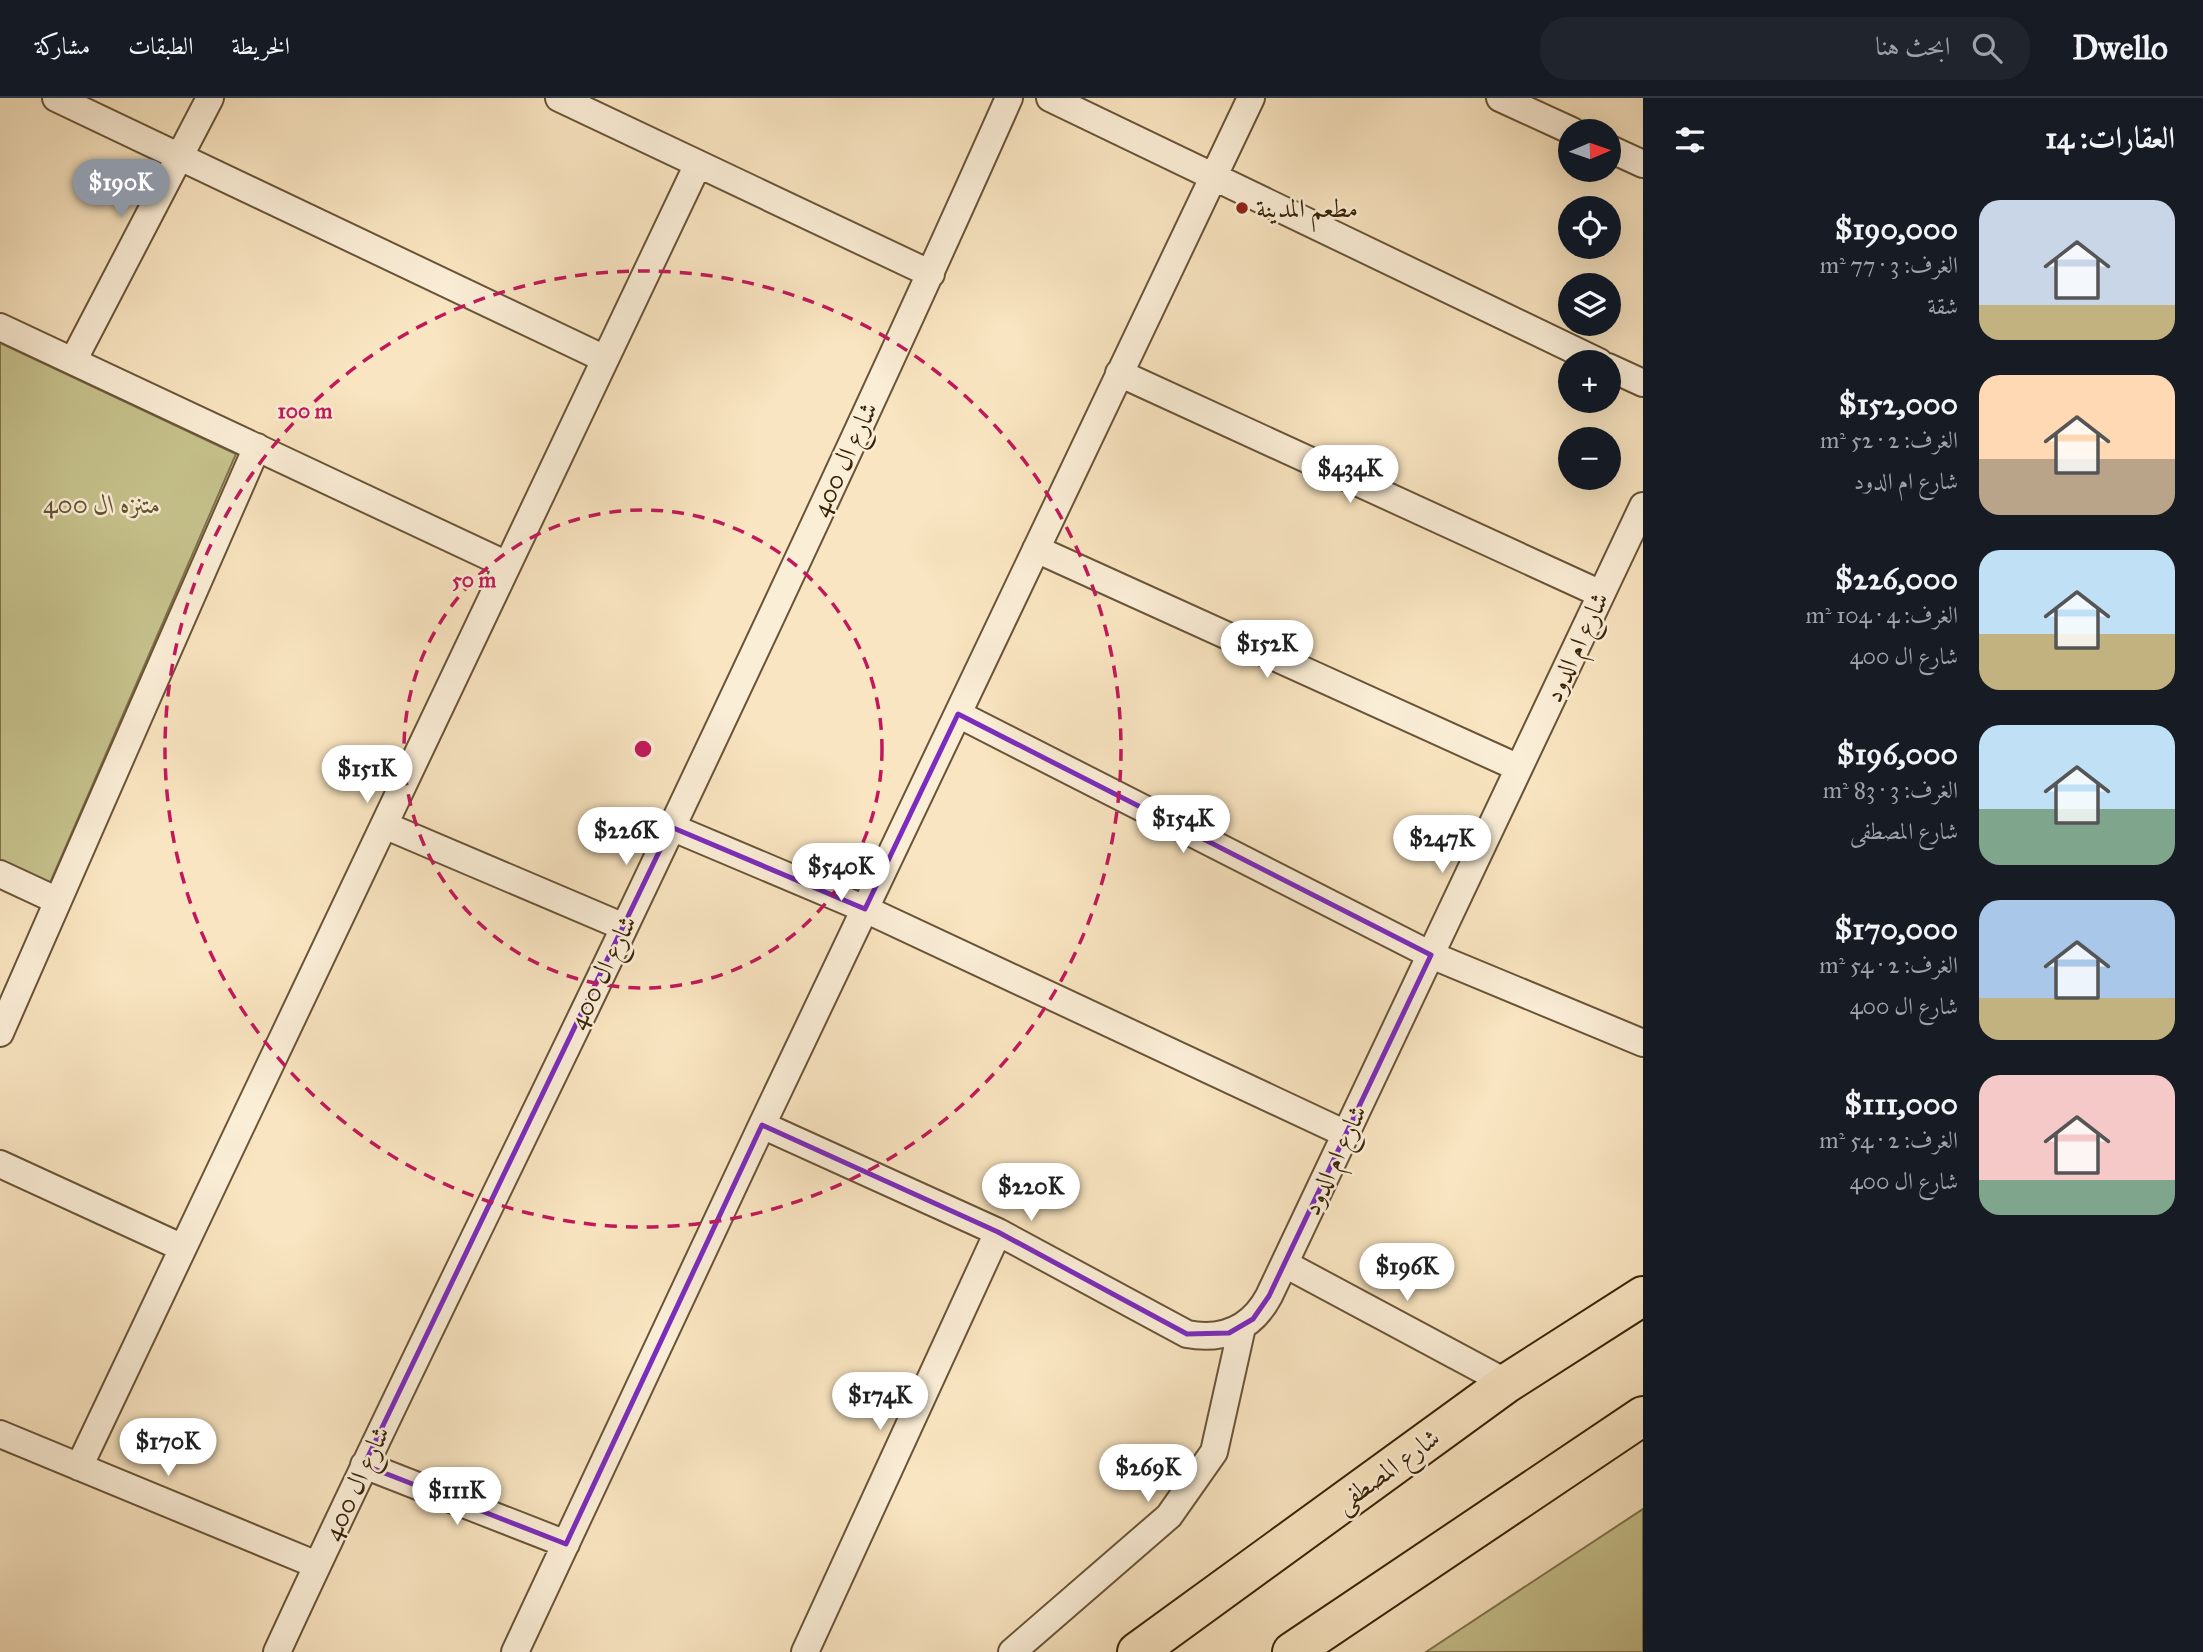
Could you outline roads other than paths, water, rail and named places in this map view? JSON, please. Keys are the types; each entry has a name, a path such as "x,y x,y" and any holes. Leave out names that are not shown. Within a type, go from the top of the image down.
{"highway":[{"name":"شارع المصطفى","path":"1137,1652 1507,1383 1643,1296"},
{"path":"1292,1652 1643,1416"}],"street":[{"path":"56,98 605,359"},
{"path":"73,361 210,98"},
{"path":"559,98 931,274"},
{"name":"شارع ال 400","path":"277,1652 624,927 931,274 1009,98"},
{"path":"1050,98 1574,350"},
{"path":"515,1652 762,1125 1251,98"},
{"path":"1500,98 1558,125"},
{"path":"1621,154 1643,164"},
{"path":"79,1466 698,164"},
{"path":"0,327 507,565"},
{"path":"1119,373 1601,594"},
{"path":"1621,373 1643,383"},
{"path":"0,1034 257,447"},
{"name":"شارع ام الدود","path":"1242,1327 1262,1308 1285,1264 1643,506"},
{"path":"1035,549 1519,768"},
{"path":"958,714 1431,955 1643,1042"},
{"path":"384,825 624,927"},
{"path":"671,827 865,909 1346,1134"},
{"path":"0,874 58,901"},
{"path":"762,1125 999,1232 1187,1334 1215,1337 1242,1327"},
{"path":"0,1164 183,1248"},
{"path":"805,1652 999,1232"},
{"path":"1285,1264 1507,1383"},
{"path":"1012,1652 1170,1516 1214,1452 1242,1327"},
{"path":"0,1434 317,1565"},
{"path":"365,1465 566,1544"}],"place":[{"name":"مطعم المدينة","path":"1242,208"}],"park label":[{"name":"متنزه ال 400","path":"102,504"}]}
